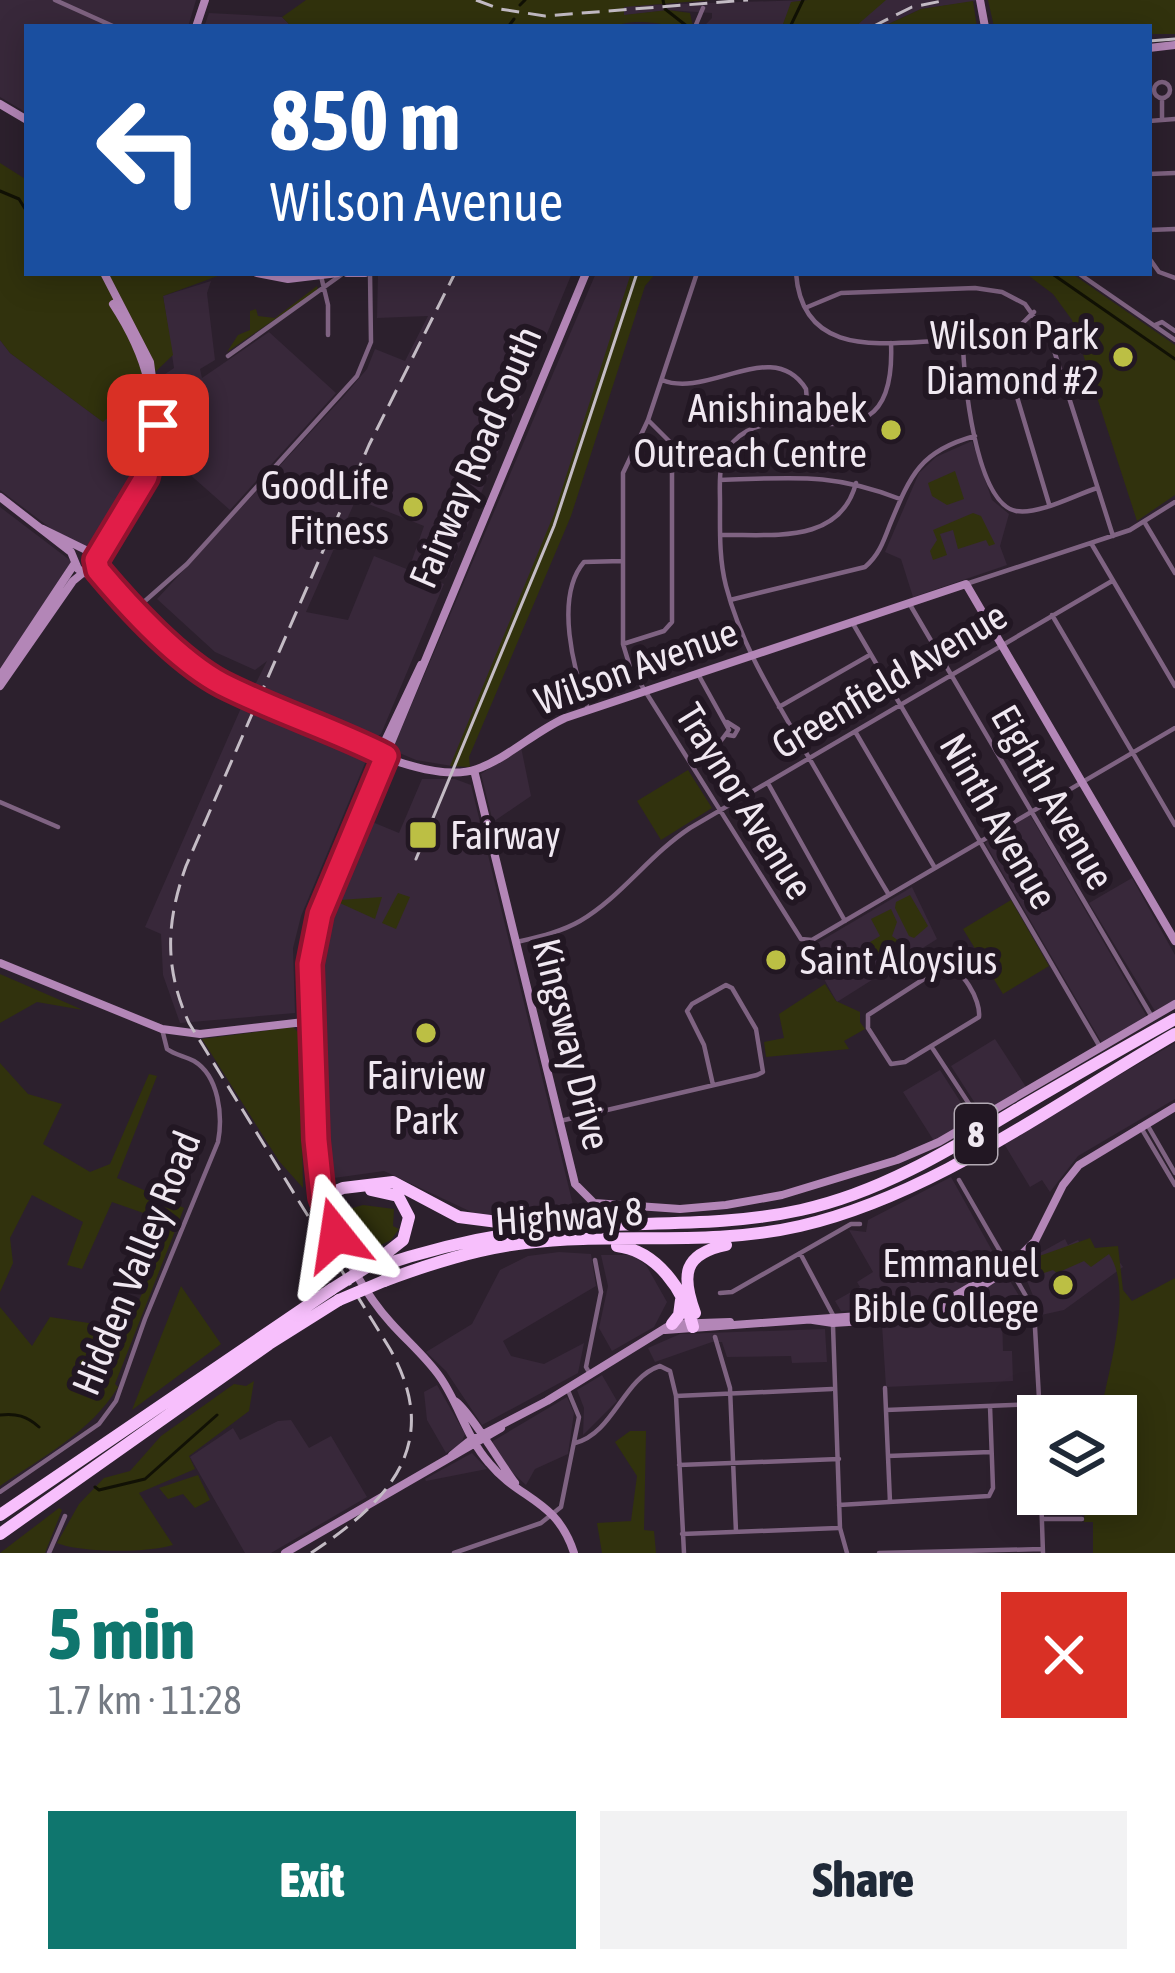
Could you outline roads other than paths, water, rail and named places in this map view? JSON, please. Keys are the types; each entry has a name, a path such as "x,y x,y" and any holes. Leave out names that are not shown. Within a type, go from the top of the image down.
{"highway":[{"name":"Highway 8","path":"0,1515 336,1295 450,1257 584,1233 742,1221 837,1200 934,1157 1175,1019"},
{"name":"Highway 8","path":"0,1534 376,1264 505,1232 710,1240 842,1214 931,1177 1175,1034"},
{"path":"321,1190 392,1182 459,1217 584,1233 638,1250 650,1256 695,1324"},
{"path":"321,1190 376,1189 398,1196 406,1205 409,1228 403,1240 376,1264"},
{"path":"695,1324 686,1281 692,1261 705,1250 761,1233"},
{"path":"668,1327 679,1315 680,1299"}],"main road":[{"path":"0,686 146,477 158,425 150,362 103,276"},
{"path":"272,276 321,276"},
{"name":"Fairway Road South","path":"554,1514 516,1485 478,1440 465,1407 455,1401 431,1365 374,1302 336,1235 312,1159 301,981 310,922 581,276"},
{"path":"0,497 89,562 182,657 246,695 428,772 474,770"},
{"path":"42,529 75,561 89,562"},
{"path":"75,561 89,562"},
{"path":"0,676 75,561"},
{"path":"966,584 1175,941"},
{"name":"Wilson Avenue","path":"474,770 544,727 966,584"},
{"name":"Fairway Road South","path":"321,1190 308,982 312,944 383,754"},
{"name":"Kingsway Drive","path":"474,770 575,1184 587,1198 602,1205 680,1209 754,1201 925,1149 1175,1004"},
{"path":"0,964 162,1029 195,1034 304,1022"},
{"path":"285,1553 668,1327 902,1319 936,1312 974,1293 1043,1230 1072,1172 1090,1156 1175,1106"},
{"path":"554,1514 574,1553"}],"street":[{"path":"55,0 108,24"},
{"path":"696,24 703,8"},
{"path":"1162,98 1162,120"},
{"path":"1152,121 1175,119"},
{"path":"321,276 328,335"},
{"path":"228,356 339,276"},
{"path":"136,609 187,564 357,376 371,343 367,276"},
{"name":"Traynor Avenue","path":"696,276 648,420 623,472 622,644 644,691 806,941 845,921"},
{"path":"797,276 805,308 822,327 854,343 1003,338 1034,312"},
{"path":"1082,276 1175,340"},
{"path":"805,308 841,293 975,288 1014,297 1047,329 1113,536"},
{"path":"1154,326 1162,322 1175,331"},
{"path":"963,340 964,381 975,436 1000,503 1015,511 1097,488"},
{"path":"889,895 750,656 724,583 720,480 724,455 744,433 764,426 857,420 878,406 890,386 891,344"},
{"path":"1049,503 1017,397 1028,378 1059,366"},
{"path":"662,380 687,385 764,367 785,369 806,389 809,425"},
{"path":"622,644 664,631 672,622 672,444 648,420"},
{"path":"730,600 865,567 877,556 910,478 925,458 975,436"},
{"path":"720,480 827,477 900,500"},
{"path":"720,535 820,529 842,514 856,483"},
{"name":"Wilson Avenue","path":"966,584 1113,536 1175,502"},
{"path":"1144,523 1175,573"},
{"path":"1091,543 1175,686"},
{"path":"589,710 571,646 571,588 584,562 622,561"},
{"name":"Greenfield Avenue","path":"517,942 568,928 594,913 653,854 719,810 1112,580"},
{"name":"Eighth Avenue","path":"909,603 1152,1018"},
{"path":"1052,615 1175,825"},
{"name":"Ninth Avenue","path":"852,621 1100,1047"},
{"path":"779,707 870,655"},
{"path":"688,760 728,735 727,722 698,674"},
{"path":"768,783 845,921 1175,728"},
{"path":"855,731 935,868"},
{"path":"0,802 58,827"},
{"path":"951,966 980,1006 980,1013 931,1047 905,1062 891,1064 866,1019 926,977 951,966"},
{"path":"560,1121 757,1075 764,1069 756,1029 726,985 688,1011 704,1045 713,1085"},
{"name":"Hidden Valley Road","path":"0,1492 99,1424 116,1401 218,1142 221,1124 215,1091 194,1061 166,1049 162,1029"},
{"path":"931,1047 979,1119"},
{"path":"1143,1125 1175,1185"},
{"path":"1166,1163 1175,1173"},
{"path":"958,1180 1034,1310 1039,1395"},
{"path":"720,1293 732,1292 850,1224 860,1224"},
{"path":"800,1253 828,1300 833,1319 840,1528 847,1553"},
{"path":"590,1374 586,1367 602,1292 595,1260"},
{"path":"715,1336 730,1394 736,1532"},
{"path":"575,1443 593,1434 644,1373 660,1366 673,1375 684,1553"},
{"path":"454,1553 554,1514 565,1496 579,1412 567,1388"},
{"path":"885,1388 890,1503"},
{"path":"676,1396 835,1389"},
{"path":"886,1410 1017,1405"},
{"path":"839,1505 989,1496 993,1489 991,1406"},
{"path":"887,1456 992,1452"},
{"path":"679,1465 839,1459"},
{"path":"879,1553 1042,1551 1042,1515"},
{"path":"49,1553 65,1516"},
{"path":"1042,1519 1082,1519"},
{"path":"682,1534 840,1528"}],"waterway":[{"path":"520,5 525,0"},
{"path":"663,0 664,5"},
{"path":"791,24 803,0"},
{"path":"665,9 684,24"},
{"path":"510,24 514,19"},
{"path":"0,191 19,199 24,207"},
{"path":"1055,276 1175,359"},
{"path":"0,1415 21,1416 39,1427"},
{"path":"95,1487 145,1479 217,1415"}],"tram line":[{"path":"1152,41 1175,39"},
{"path":"416,859 554,526 636,276"}],"railway":[{"path":"476,0 545,16 748,0"},
{"path":"878,24 912,7 947,0"},
{"path":"311,1553 363,1513 400,1468 409,1442 411,1414 405,1383 390,1349 189,1023 175,983 172,926 186,866 369,445 454,276"}],"place":[{"name":"Wilson Park Diamond #2","path":"1123,357"},
{"name":"Anishinabek Outreach Centre","path":"891,430"},
{"name":"GoodLife Fitness","path":"413,507"},
{"name":"Fairway","path":"423,835"},
{"name":"Saint Aloysius","path":"776,960"},
{"name":"Fairview Park","path":"426,1033"},
{"name":"Emmanuel Bible College","path":"1063,1285"}]}
